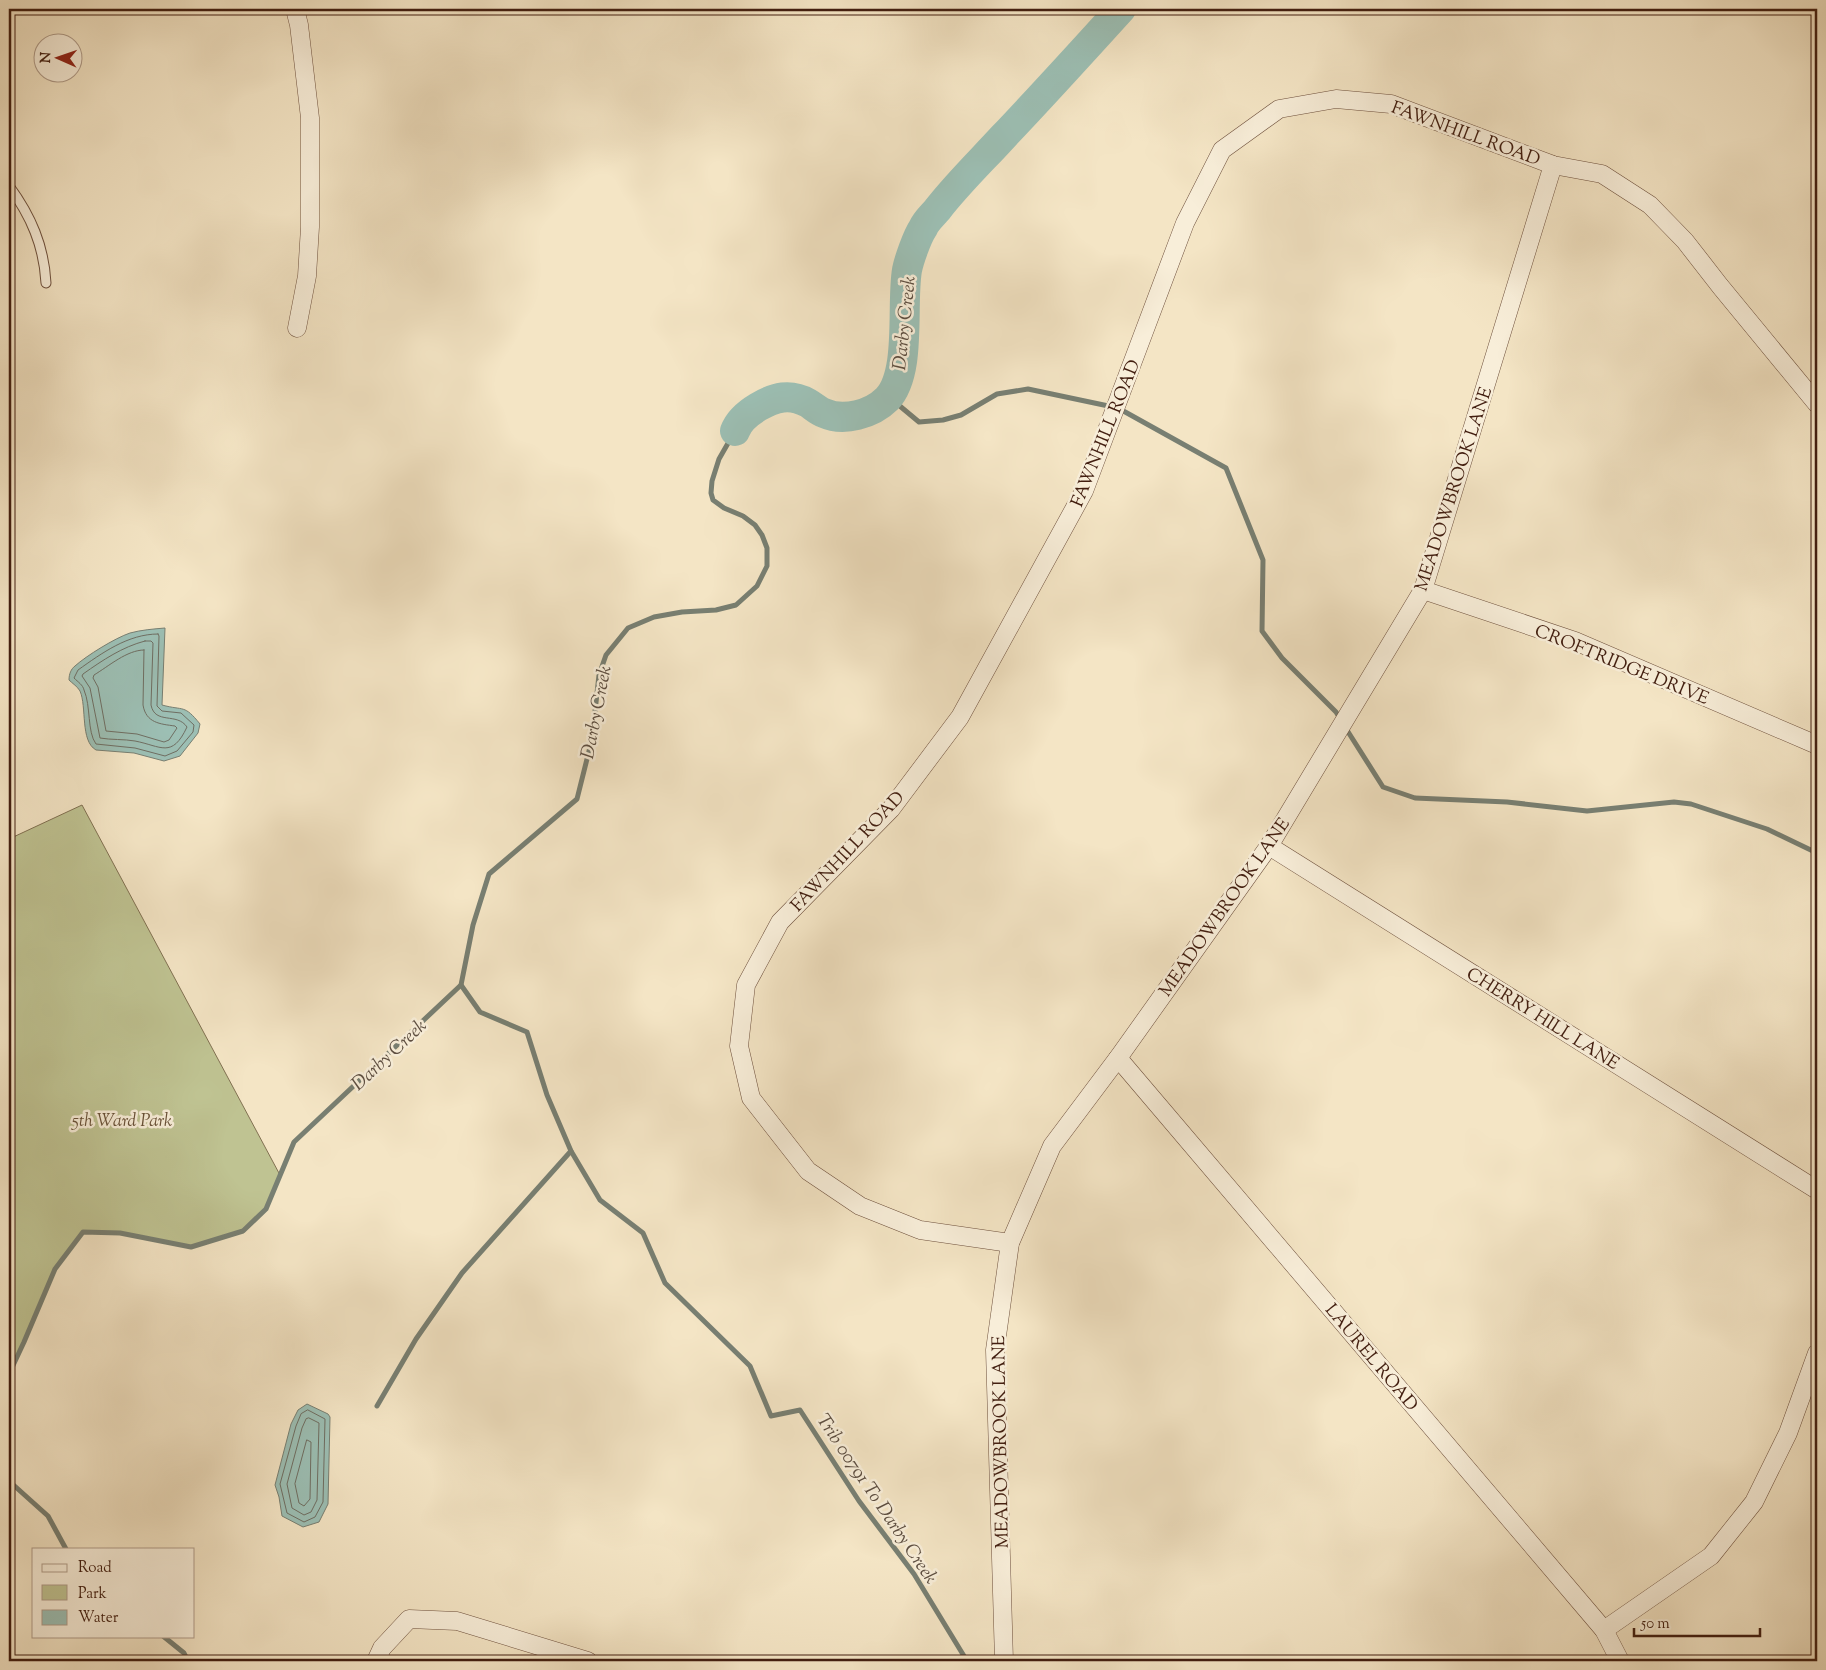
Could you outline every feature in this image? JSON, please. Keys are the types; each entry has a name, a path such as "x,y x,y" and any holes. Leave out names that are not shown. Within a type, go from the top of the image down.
{"street":[{"path":"295,9 299,25 310,118 310,227 307,276 297,328"},
{"name":"FAWNHILL ROAD","path":"1010,1243 920,1230 860,1206 808,1171 752,1098 739,1046 746,985 780,922 891,809 960,717 1084,492 1186,223 1222,150 1279,110 1336,98 1391,104 1553,165 1602,174 1650,205 1685,241 1817,404"},
{"name":"MEADOWBROOK LANE","path":"1004,1661 996,1350 1010,1243 1052,1146 1118,1058 1270,846 1423,590 1553,165"},
{"name":"CROFTRIDGE DRIVE","path":"1423,590 1574,642 1817,745"},
{"name":"CHERRY HILL LANE","path":"1270,846 1817,1190"},
{"name":"LAUREL ROAD","path":"1118,1058 1604,1630 1620,1661"},
{"path":"1604,1630 1711,1556 1754,1502 1788,1433 1817,1353"},
{"path":"376,1661 382,1648 409,1619 457,1621 588,1661"}],"lane":[{"path":"9,186 37,233 42,250 46,284"}],"green space":[{"name":"5th Ward Park","path":"82,805 280,1175 266,1209 243,1231 191,1247 120,1233 82,1232 55,1269 9,1374 9,839"}],"water":[{"path":"165,628 162,705 183,709 190,713 200,724 198,733 180,756 164,761 134,753 96,750 91,746 86,732 80,691 69,680 71,670 93,652 124,635 138,631"},
{"path":"307,1404 328,1414 330,1417 328,1504 319,1522 303,1527 282,1516 275,1485 291,1424 298,1410"}],"waterway":[{"name":"Darby Creek","path":"735,431 747,414 777,399 795,398 808,403 822,412 840,417 857,415 874,409 887,399 895,387 900,373 903,356 907,270 911,255 924,225 961,182 1121,9"},
{"path":"889,397 919,422 943,420 961,415 997,394 1028,389 1118,408 1226,468 1263,560 1262,631 1282,658 1336,712 1341,720"},
{"name":"Darby Creek","path":"9,1374 55,1269 83,1232 120,1233 191,1247 243,1231 266,1209 294,1142 461,985 473,925 489,874 577,799 592,739 599,675 606,655 628,628 654,617 682,612 716,610 736,605 757,586 767,566 767,548 762,535 755,525 743,516 724,508 713,500 711,493 712,481 719,459 735,431"},
{"path":"1345,727 1383,787 1415,798 1507,802 1587,811 1674,802 1691,804 1767,829 1817,853"},
{"name":"Trib 00791 To Darby Creek","path":"461,985 480,1012 527,1032 547,1095 571,1151 600,1200 643,1233 665,1283 750,1366 771,1416 800,1410 859,1501 914,1574 967,1661"},
{"path":"377,1406 416,1339 462,1273 571,1151"},
{"path":"9,1481 48,1516 65,1548"},
{"path":"165,1638 184,1653 188,1661"}]}
